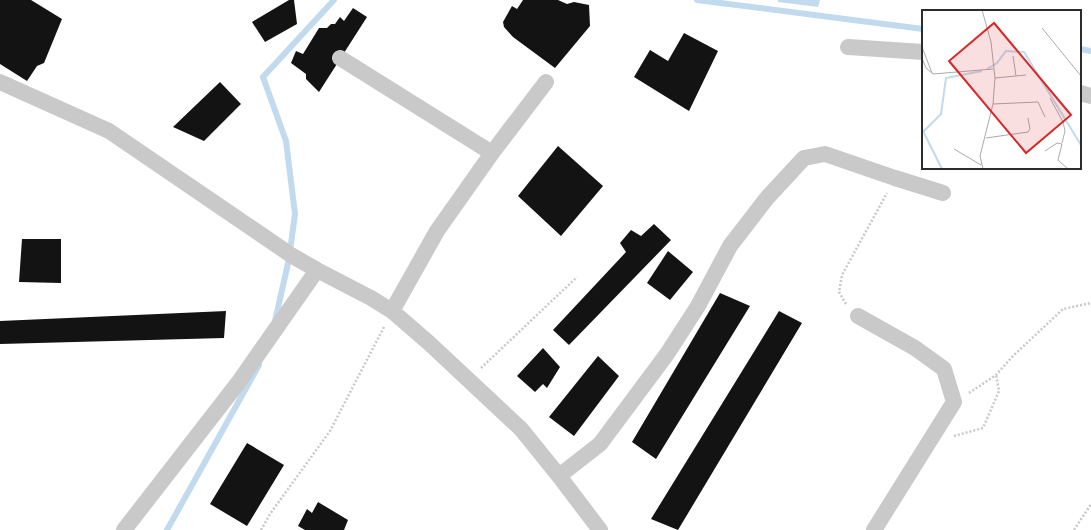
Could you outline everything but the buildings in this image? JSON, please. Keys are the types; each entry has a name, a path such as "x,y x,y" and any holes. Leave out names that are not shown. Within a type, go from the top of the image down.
{"street":[{"path":"848,47 922,52"},
{"path":"340,58 492,153"},
{"path":"0,82 109,131 268,240 311,267 371,298 392,311 469,379 521,429 600,530"},
{"path":"392,311 437,230 492,153 546,82"},
{"path":"1081,92 1091,96"},
{"path":"559,476 600,444 667,354 698,306 730,246 767,198 804,158 825,154 943,193"},
{"path":"124,530 238,383 311,267"},
{"path":"858,316 915,348 944,369 954,402 874,530"}],"path":[{"path":"858,316 846,304 840,292 842,275 895,178"},
{"path":"469,379 577,277"},
{"path":"954,402 996,375 1012,357 1063,309 1091,303"},
{"path":"261,530 270,514 330,431 392,311"},
{"path":"950,437 983,428 999,391 996,375"},
{"path":"1074,530 1091,504"}],"water":[{"path":"778,0 820,0 818,7 778,2"}],"waterway":[{"path":"275,321 289,259 295,214 286,141 263,77 334,0"},
{"path":"697,0 922,29"},
{"path":"1081,49 1091,51"},
{"path":"167,530 259,365"}]}
